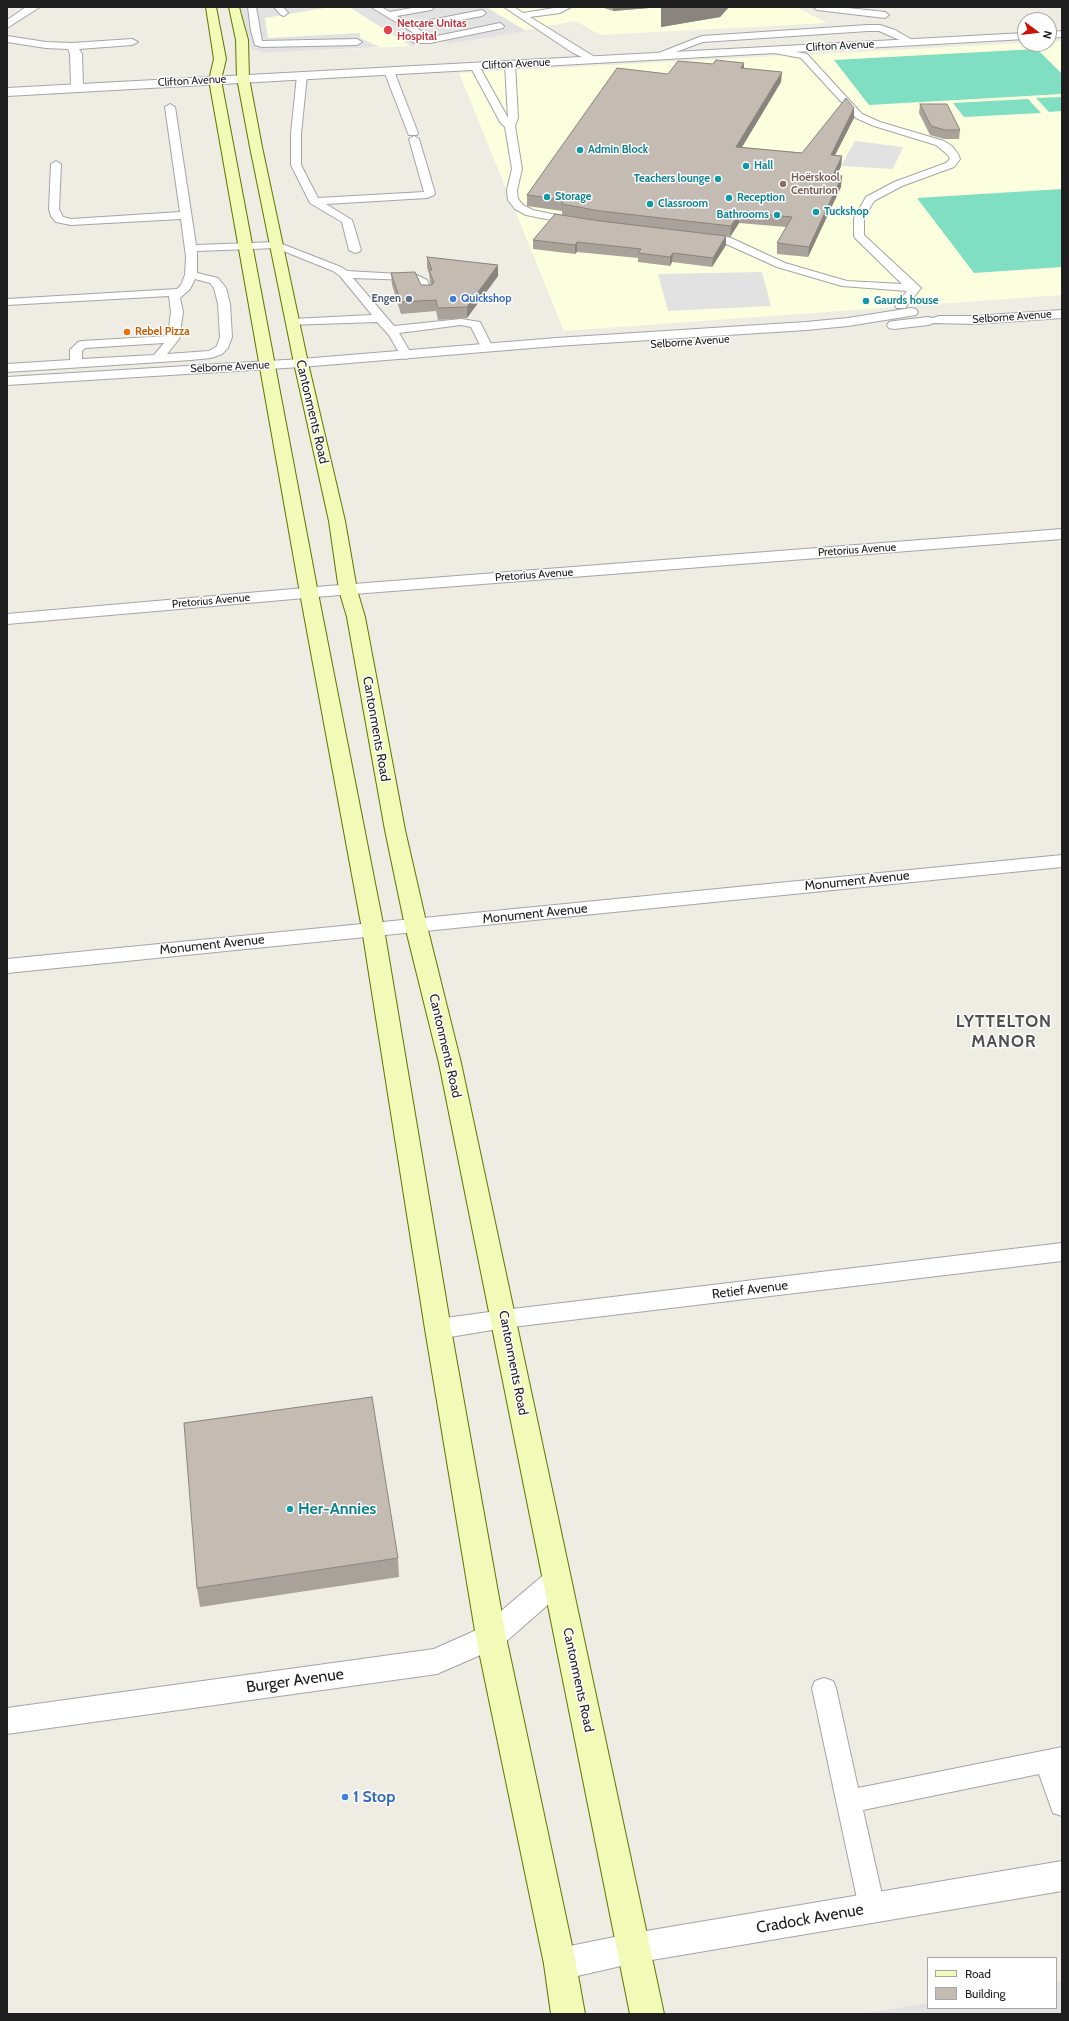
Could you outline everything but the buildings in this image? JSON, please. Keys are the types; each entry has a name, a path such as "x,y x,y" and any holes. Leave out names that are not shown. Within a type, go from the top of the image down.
{"main road":[{"path":"211,7 220,59 215,80 309,593 373,929 490,1637 560,1964 568,2014"},
{"name":"Cantonments Road","path":"234,7 242,40 243,78 292,323 337,521 348,590 356,618 395,830 416,926 450,1063 647,2014"}],"street":[{"path":"7,25 25,11 35,7"},
{"name":"Clifton Avenue","path":"7,92 1017,36"},
{"path":"7,39 32,43 72,46 132,42"},
{"path":"72,46 76,54 77,87"},
{"name":"Selborne Avenue","path":"7,381 452,352 754,337 927,312 966,313 1062,307"},
{"name":"Selborne Avenue","path":"927,312 975,320 1062,314"},
{"name":"Selborne Avenue","path":"452,352 487,348 522,348"},
{"name":"Pretorius Avenue","path":"7,619 309,593 1062,534"},
{"name":"Monument Avenue","path":"7,966 1062,861"},
{"name":"Retief Avenue","path":"438,1329 504,1319 1062,1252"},
{"name":"Burger Avenue","path":"7,1720 417,1665 453,1655 490,1637 558,1580"},
{"name":"Cradock Avenue","path":"560,1964 634,1948 1062,1876"}],"lane":[{"path":"252,7 255,31 258,42 262,44 357,42"},
{"path":"375,7 427,37 415,40 500,26"},
{"path":"388,14 431,7"},
{"path":"508,7 576,51 593,59"},
{"path":"521,16 560,10 567,7"},
{"path":"818,7 867,10 885,15"},
{"path":"875,20 885,15 889,7"},
{"path":"867,10 880,28"},
{"path":"408,27 482,13"},
{"path":"656,56 693,41 707,38 880,28 911,42"},
{"path":"772,50 804,56 859,116 877,124 940,143 948,148 953,154 955,159 950,165 940,170 898,184 870,199 859,218 859,236 903,279 915,288"},
{"path":"510,64 513,118 510,126 516,170 512,190 513,200 519,207 530,213 586,223"},
{"path":"475,66 505,122 510,126"},
{"path":"314,201 427,195 430,193 413,136 389,70"},
{"path":"302,75 296,134 296,165 314,201 347,220 355,250"},
{"path":"158,358 173,339 177,312 174,297 186,287 191,275 191,248 170,108"},
{"path":"56,164 54,209 56,216 60,220 71,222 186,215"},
{"path":"692,235 727,240 781,265 846,284 915,288"},
{"path":"191,248 276,245 325,263 344,274 390,330 406,355"},
{"path":"344,274 413,277 421,280 427,294"},
{"path":"7,368 211,354 222,348 226,337 224,304 220,288 214,280 191,275"},
{"path":"915,288 901,306 927,312"},
{"path":"7,302 181,292"},
{"path":"292,323 379,318"},
{"path":"390,330 461,322 471,323 476,324 487,348"},
{"path":"76,363 76,350 82,345 173,339"},
{"path":"824,1688 872,1908"},
{"path":"849,1801 1055,1760 1062,1805"}],"shaded area":[{"name":"Netcare Unitas Hospital","path":"241,7 796,7 827,23 600,35 576,21 448,44 443,41 411,46 265,53 251,49"},
{"path":"241,7 331,7 265,18 268,38 360,33 360,38 380,47 265,53 251,49"},
{"path":"349,7 486,7 526,31 448,44 443,41 411,46"},
{"name":"Hoërskool Centurion","path":"1057,41 1062,41 1062,295 564,331 459,73 1017,43 1017,52 1057,52"},
{"path":"855,141 903,147 893,169 841,166"},
{"path":"762,272 771,306 668,311 658,274"},
{"path":"1062,1981 1062,2014 862,2014 927,2003 927,2009 1057,2009 1057,1982"}],"green space":[{"path":"1017,50 1017,52 1040,52 1062,74 1062,94 869,105 834,60"},
{"path":"1062,97 1062,111 1049,112 1036,98"},
{"path":"1028,99 1041,113 964,117 953,103"},
{"path":"1062,189 1062,267 974,273 917,198"}],"place":[{"name":"Netcare Unitas Hospital","path":"388,30"},
{"name":"Admin Block","path":"580,150"},
{"name":"Hall","path":"746,166"},
{"name":"Teachers lounge","path":"718,179"},
{"name":"Hoërskool Centurion","path":"783,184"},
{"name":"Storage","path":"547,197"},
{"name":"Reception","path":"729,198"},
{"name":"Classroom","path":"650,204"},
{"name":"Tuckshop","path":"816,212"},
{"name":"Bathrooms","path":"777,215"},
{"name":"Engen","path":"409,299"},
{"name":"Quickshop","path":"453,299"},
{"name":"Gaurds house","path":"866,301"},
{"name":"Rebel Pizza","path":"127,332"},
{"name":"Her-Annies","path":"290,1509"},
{"name":"1 Stop","path":"345,1797"}],"district":[{"name":"LYTTELTON MANOR","path":"1004,1032"}]}
